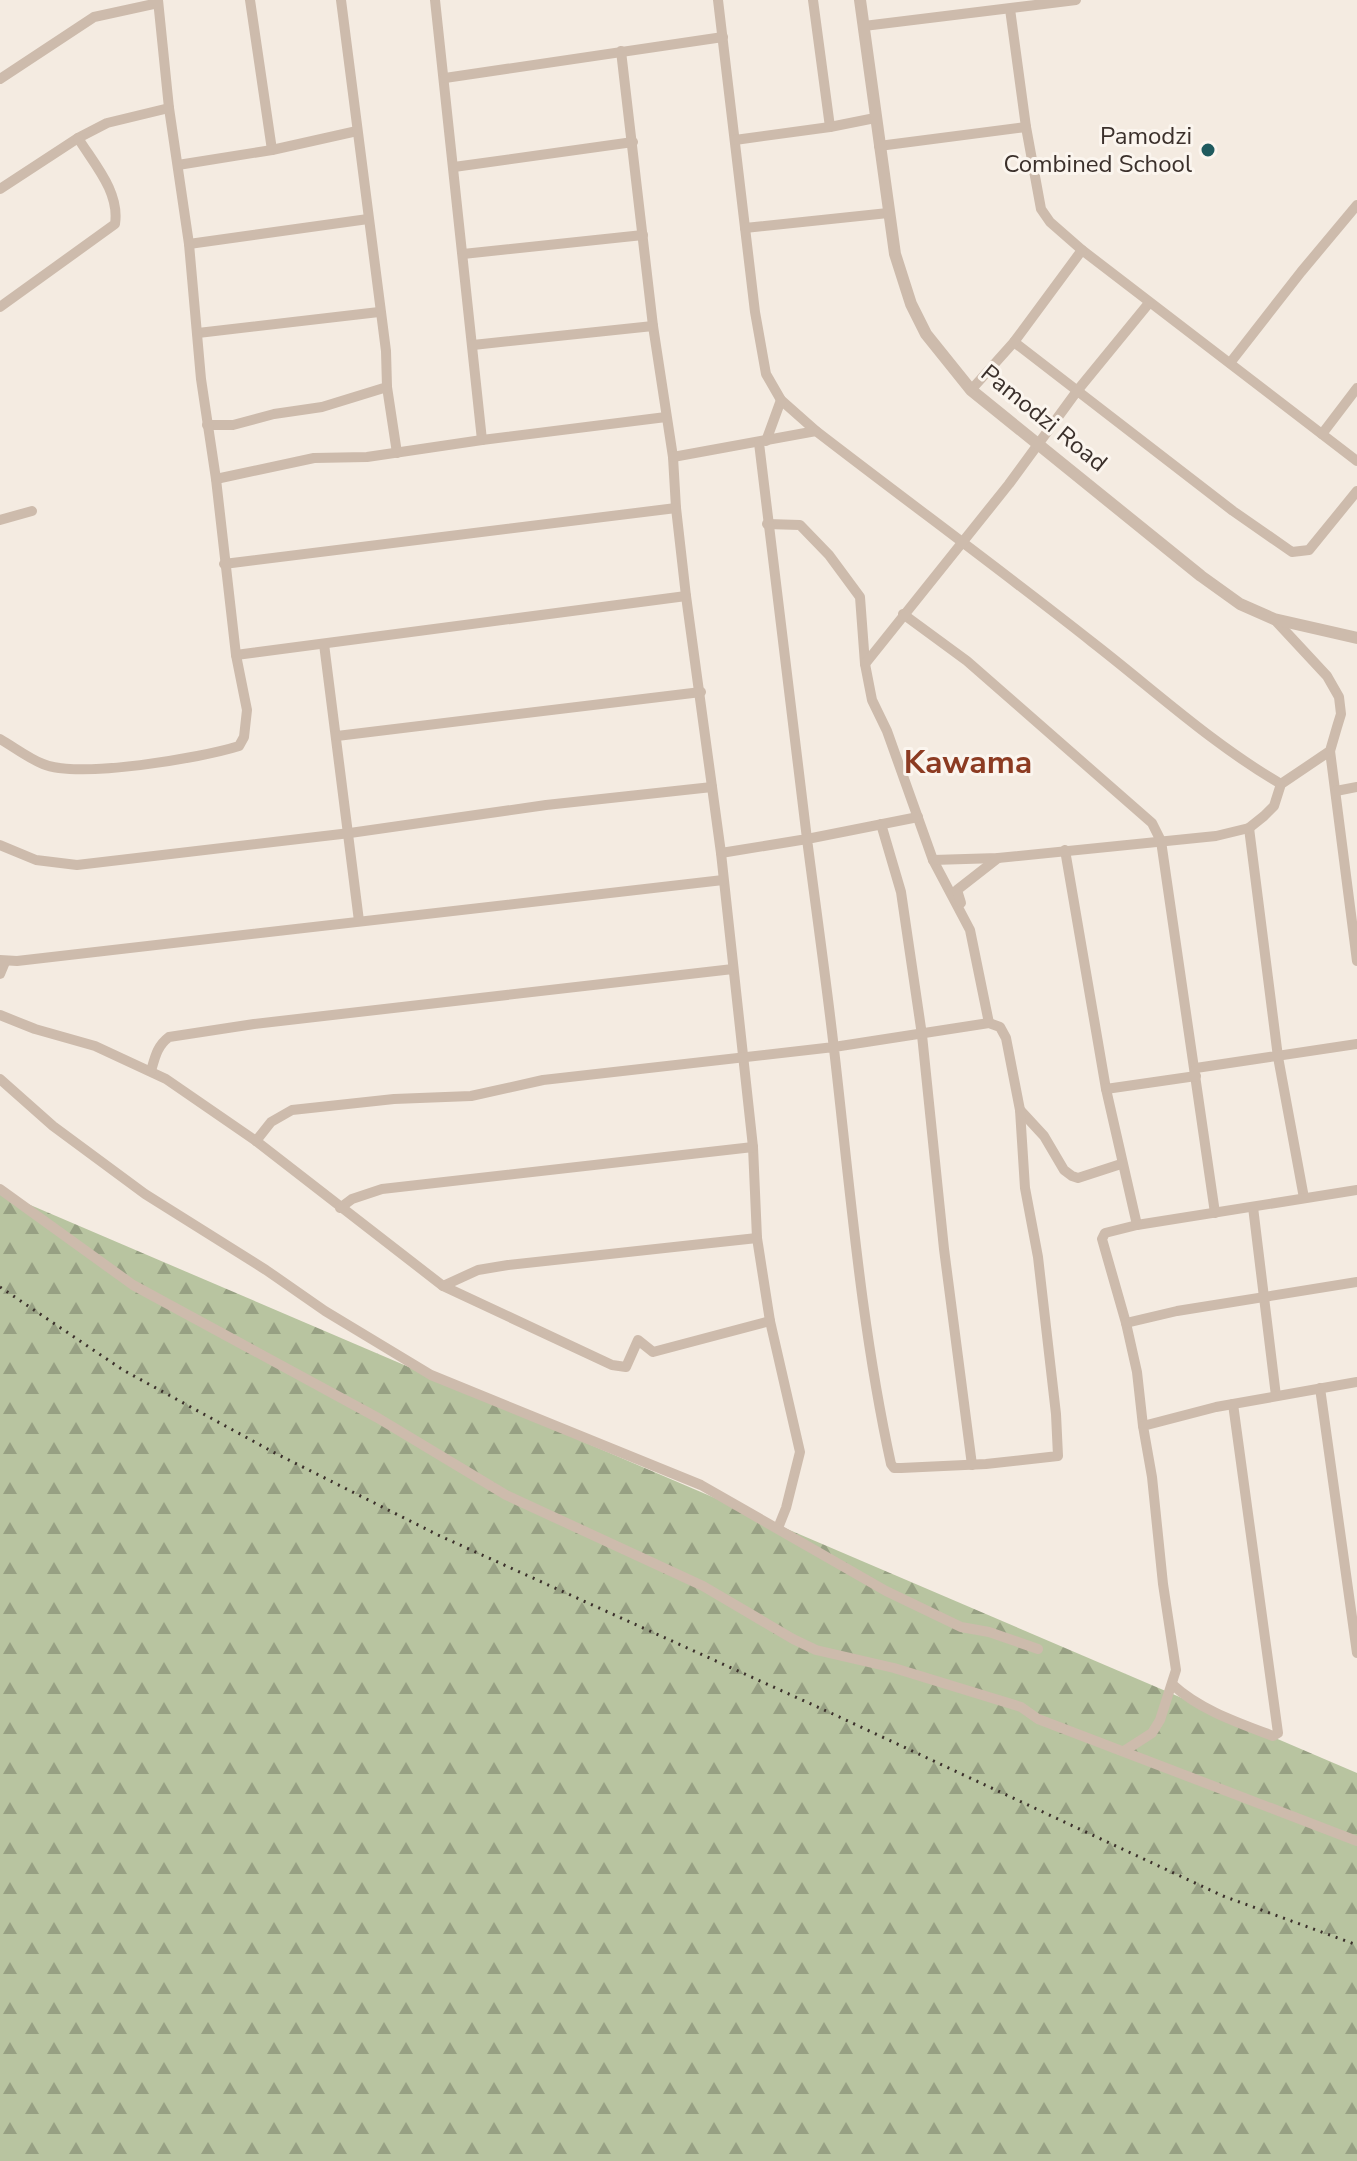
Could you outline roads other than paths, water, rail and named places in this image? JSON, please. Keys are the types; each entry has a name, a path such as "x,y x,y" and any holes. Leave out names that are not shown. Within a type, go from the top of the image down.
{"street":[{"path":"250,0 272,150"},
{"path":"341,0 397,453"},
{"path":"435,0 482,440"},
{"path":"718,0 766,374 781,400 816,431 1106,652 1176,712 1249,766 1281,784"},
{"path":"813,0 830,127"},
{"name":"Pamodzi Road","path":"860,0 895,254 911,304 934,345 971,390 1240,604 1274,619 1357,638"},
{"path":"864,26 1076,0"},
{"path":"0,79 94,17 158,2 169,108 189,244 224,564 247,710 244,737 239,746 170,760 78,769 43,764 0,739"},
{"path":"1010,9 1041,209 1050,222 1149,303 1357,461"},
{"path":"445,78 723,37"},
{"path":"621,51 653,326 673,457 686,596 721,853 753,1147 757,1238 770,1321 800,1452 778,1528"},
{"path":"0,189 78,138 107,123 169,108"},
{"path":"735,140 875,118"},
{"path":"879,146 1026,127"},
{"path":"178,165 272,150 357,131"},
{"path":"0,307 110,231 115,224 115,203 78,138"},
{"path":"454,167 633,142"},
{"path":"1230,363 1357,205"},
{"path":"745,228 888,213"},
{"path":"189,244 368,219"},
{"path":"463,254 643,235"},
{"path":"971,390 1014,342 1082,250"},
{"path":"865,664 1149,303"},
{"path":"198,333 379,312"},
{"path":"473,345 653,326"},
{"path":"1014,342 1233,511 1292,552 1309,550 1357,491"},
{"path":"207,425 233,425 274,414 322,407 387,387"},
{"path":"1322,434 1357,388"},
{"path":"256,1141 271,1122 292,1110 394,1099 471,1096 543,1080 834,1047 989,1023 1000,1027 1006,1038 1020,1110 1025,1188 1038,1257 1060,1453 1046,1459 972,1465 894,1468 891,1464 876,1394 866,1321 834,1047 767,524 763,442 781,400"},
{"path":"216,479 314,458 367,457 666,417"},
{"path":"673,457 816,431"},
{"path":"224,564 676,508"},
{"path":"0,520 32,511"},
{"path":"767,524 800,525 829,555 860,597 865,664 872,700 887,731 933,860 970,930"},
{"path":"236,655 686,596"},
{"path":"903,614 967,661 1152,823 1161,841 1215,1213"},
{"path":"1274,619 1327,676 1339,697 1341,714 1330,751 1357,961"},
{"path":"862,634 881,641"},
{"path":"324,644 359,921"},
{"path":"337,736 701,692"},
{"path":"933,860 998,858 1216,836 1249,828 1274,806 1281,784 1330,751"},
{"path":"0,845 36,860 77,865 712,787"},
{"path":"1336,791 1357,787"},
{"path":"721,853 918,817"},
{"path":"881,824 901,892 922,1035 944,1249 972,1465"},
{"path":"1249,828 1278,1057 1304,1198"},
{"path":"1065,850 1106,1089 1137,1225"},
{"path":"989,1023 970,930 957,890 998,858"},
{"path":"0,974 2,961 193,942 723,880"},
{"path":"151,1071 156,1053 169,1037 254,1024 733,969"},
{"path":"0,1015 35,1029 95,1046 151,1071 256,1141 443,1286 569,1346 626,1367 638,1340 653,1352 770,1321"},
{"path":"1106,1089 1357,1044"},
{"path":"0,1079 53,1126 145,1194 325,1311 431,1375 701,1485 886,1591 961,1627 989,1632 1038,1649"},
{"path":"1020,1110 1034,1124 1064,1170 1072,1176 1078,1178 1121,1164"},
{"path":"340,1208 352,1199 382,1189 753,1147"},
{"path":"0,1189 133,1285 378,1418 506,1495 663,1566 816,1650 894,1668 1021,1707 1038,1719 1357,1841"},
{"path":"1124,1751 1152,1733 1160,1720 1176,1670 1137,1372 1102,1239 1105,1233 1137,1225 1357,1190"},
{"path":"1253,1207 1276,1396"},
{"path":"443,1286 478,1270 508,1265 757,1238"},
{"path":"1126,1323 1177,1311 1357,1282"},
{"path":"1143,1426 1193,1412 1357,1382"},
{"path":"1320,1388 1357,1653"},
{"path":"1173,1685 1218,1714 1273,1736 1278,1733 1233,1404"}],"railway":[{"path":"0,1287 123,1370 273,1452 438,1535 833,1714 1223,1896 1357,1945"}],"place":[{"name":"Pamodzi Combined School","path":"1208,150"}],"district":[{"name":"Kawama","path":"968,762"}]}
